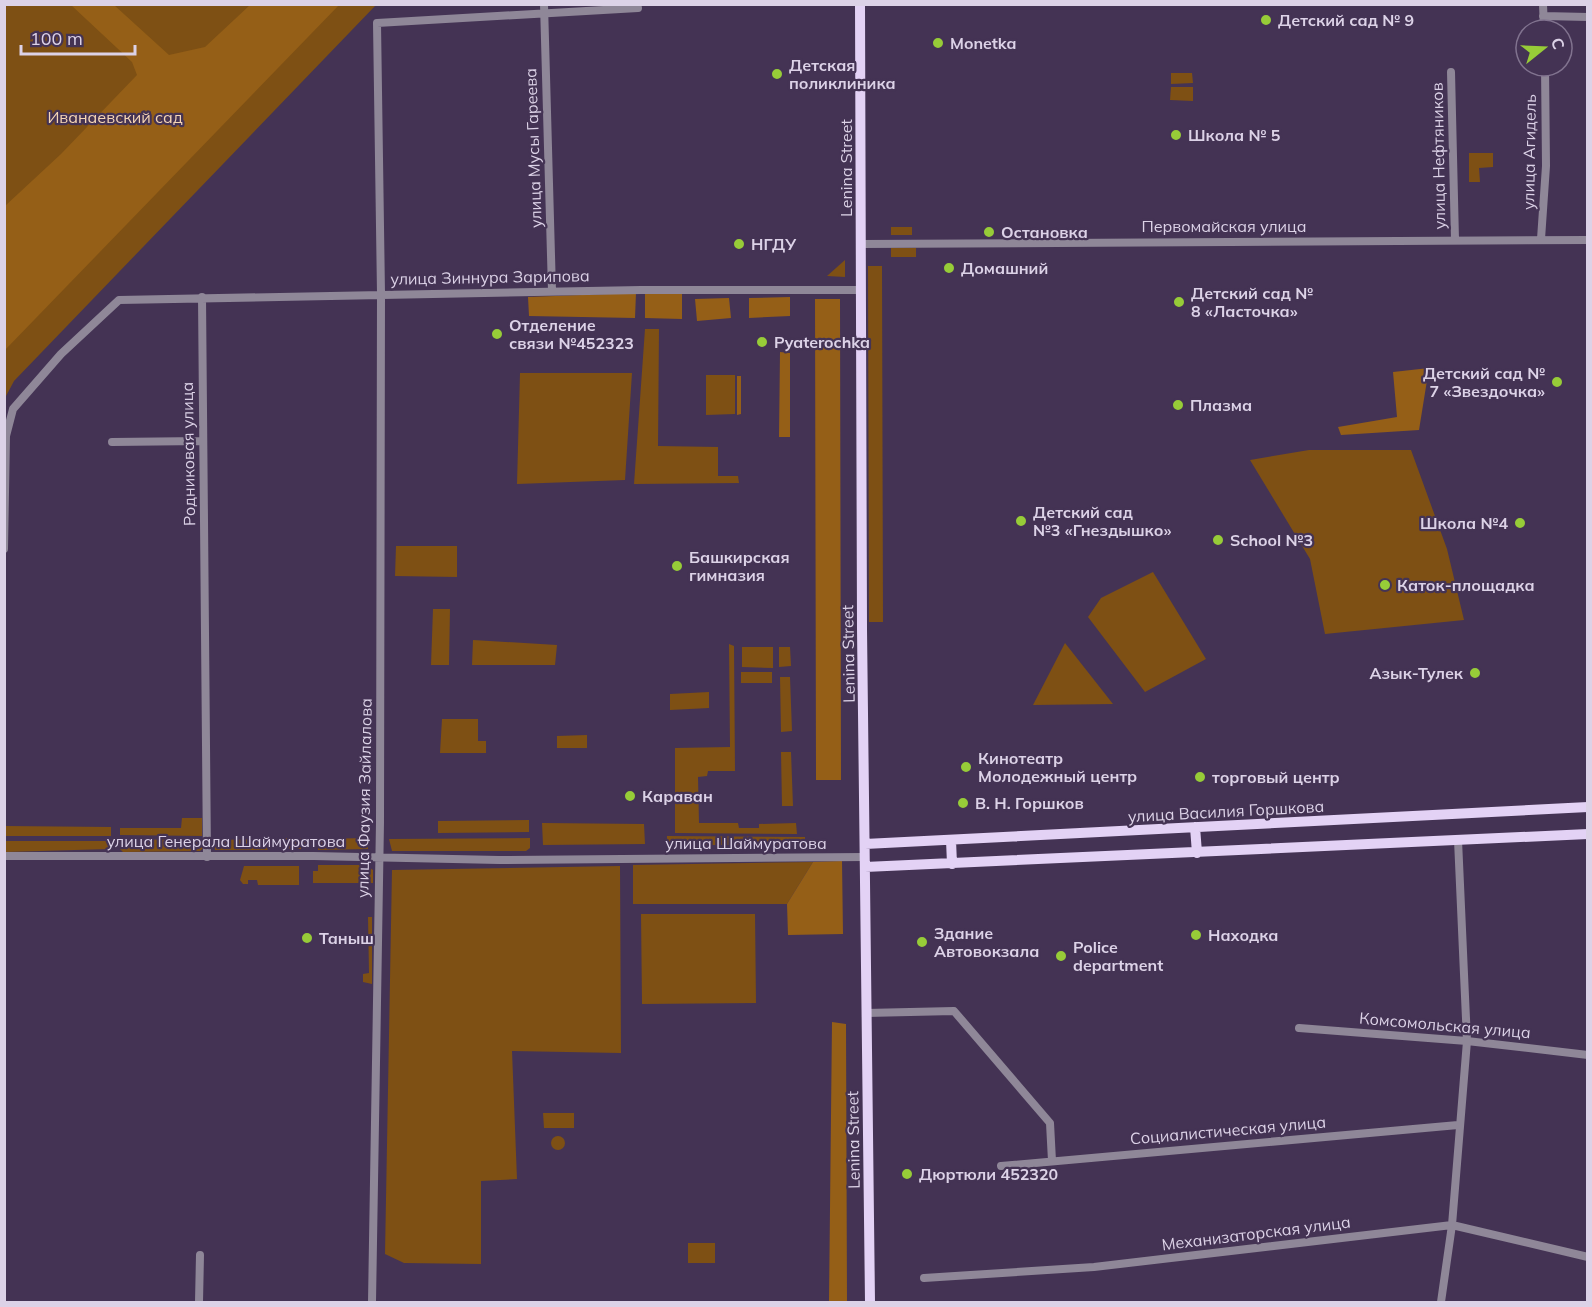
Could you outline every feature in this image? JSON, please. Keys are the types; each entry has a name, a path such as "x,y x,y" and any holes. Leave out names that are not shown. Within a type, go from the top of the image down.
{"main road":[{"name":"Lenina Street","path":"860,4 870,1302"},
{"name":"улица Василия Горшкова","path":"865,843 1587,807"},
{"path":"1195,827 1197,853"},
{"path":"865,862 952,864 1587,834"},
{"path":"951,840 952,864"}],"street":[{"path":"1543,4 1543,16 1587,17"},
{"path":"544,8 638,8"},
{"name":"улица Фаузия Зайлалова","path":"372,1302 379,857 381,294 377,23 544,8"},
{"name":"улица Мусы Гареева","path":"544,8 552,291"},
{"name":"улица Нефтяников","path":"1451,72 1455,240"},
{"name":"улица Агидель","path":"1541,239 1546,166 1545,78"},
{"name":"Первомайская улица","path":"861,244 1587,240"},
{"name":"улица Зиннура Зарипова","path":"4,549 6,436 13,409 61,354 119,300 552,291 861,291"},
{"name":"Родниковая улица","path":"202,297 207,857"},
{"path":"112,442 202,441"},
{"path":"1441,1302 1452,1225 1458,1125 1467,1041 1458,840"},
{"name":"улица Генерала Шаймуратова","path":"4,856 379,857 500,860 627,858"},
{"name":"улица Шаймуратова","path":"627,858 865,862"},
{"path":"866,1013 954,1011 1050,1123 1052,1161"},
{"name":"Комсомольская улица","path":"1299,1028 1467,1041 1587,1055"},
{"name":"Социалистическая улица","path":"1001,1166 1458,1125"},
{"name":"Механизаторская улица","path":"924,1278 1094,1267 1452,1225 1587,1257"},
{"path":"199,1302 200,1255"}],"green space":[{"name":"Иванаевский сад","path":"5,5 376,5 14,381 5,398"},
{"path":"71,5 114,5 169,55 205,47 250,5 339,5 5,350 5,206 61,154 137,75 132,62"},
{"path":"1171,73 1192,73 1193,83 1171,84"},
{"path":"1171,87 1193,87 1193,101 1170,100"},
{"path":"1469,153 1493,153 1493,167 1479,168 1480,182 1469,182"},
{"path":"891,227 912,227 912,235 891,235"},
{"path":"891,248 916,248 916,257 891,257"},
{"path":"845,260 845,277 827,276"},
{"path":"868,266 882,266 883,622 869,622"},
{"path":"636,293 635,318 529,316 528,297"},
{"path":"682,293 682,319 645,318 645,294"},
{"path":"790,297 790,316 749,318 749,298"},
{"path":"729,298 731,318 697,321 695,299"},
{"path":"815,299 840,299 841,780 816,780"},
{"path":"645,329 659,329 658,446 718,447 718,476 738,476 739,483 634,484"},
{"path":"780,352 790,353 790,437 779,437"},
{"path":"1429,368 1419,430 1341,435 1338,427 1397,417 1393,372"},
{"path":"520,373 632,373 625,480 517,484"},
{"path":"706,375 735,375 735,414 706,415"},
{"path":"737,376 741,376 741,414 737,415"},
{"path":"1309,450 1411,450 1447,549 1464,620 1325,634 1310,559 1250,460"},
{"path":"396,546 457,546 457,577 395,576"},
{"path":"1153,572 1206,659 1145,692 1088,617 1101,598"},
{"path":"433,609 450,609 449,665 431,665"},
{"path":"473,640 557,645 555,665 472,665"},
{"path":"1065,643 1113,704 1033,705"},
{"path":"729,644 734,646 735,771 708,771 707,776 698,777 699,823 738,823 739,828 759,828 759,824 796,823 797,834 675,833 675,748 730,747"},
{"path":"742,647 773,647 773,668 742,667"},
{"path":"779,647 790,647 791,666 779,667"},
{"path":"741,672 772,672 772,683 741,683"},
{"path":"780,677 790,677 792,731 781,732"},
{"path":"709,692 709,708 670,710 670,694"},
{"path":"442,719 478,719 478,741 486,741 486,753 440,753"},
{"path":"587,735 587,748 557,748 557,736"},
{"path":"781,752 791,752 793,806 782,806"},
{"path":"182,818 202,818 202,836 120,835 120,828 181,828"},
{"path":"529,820 529,832 438,833 438,821"},
{"path":"542,823 644,824 645,844 543,845"},
{"path":"5,826 111,827 111,836 5,836"},
{"path":"667,836 805,837 805,845 667,845"},
{"path":"278,838 314,839 314,845 301,845 301,849 278,848"},
{"path":"368,838 368,849 318,850 318,839"},
{"path":"530,838 530,848 526,851 392,851 389,839"},
{"path":"203,839 203,848 200,851 123,852 120,849 120,840"},
{"path":"270,839 270,848 267,850 215,850 213,840"},
{"path":"4,841 110,841 110,849 5,852"},
{"path":"842,861 843,934 788,935 787,904 813,862"},
{"path":"813,862 787,904 633,904 633,865"},
{"path":"318,865 366,865 373,870 373,883 313,883 313,871 318,871"},
{"path":"244,866 299,866 299,885 258,885 257,880 248,880 248,884 243,884 240,880"},
{"path":"620,866 621,1053 512,1051 517,1179 481,1181 481,1264 404,1263 385,1254 392,870"},
{"path":"641,914 755,914 756,1003 642,1004"},
{"path":"368,917 372,917 372,984 363,982 363,974 369,973"},
{"path":"832,1022 846,1024 847,1302 829,1302"},
{"path":"543,1113 574,1113 574,1128 544,1128"},
{"path":"555,1136 561,1136 565,1143 561,1150 555,1150 551,1146 551,1140"},
{"path":"688,1243 715,1243 715,1263 688,1263"}],"place":[{"name":"Детский сад № 9","path":"1266,20"},
{"name":"Monetka","path":"938,43"},
{"name":"Детская поликлиника","path":"777,74"},
{"name":"Школа № 5","path":"1176,135"},
{"name":"Остановка","path":"989,232"},
{"name":"НГДУ","path":"739,244"},
{"name":"Домашний","path":"949,268"},
{"name":"Детский сад № 8 «Ласточка»","path":"1179,302"},
{"name":"Отделение связи №452323","path":"497,334"},
{"name":"Pyaterochka","path":"762,342"},
{"name":"Детский сад № 7 «Звездочка»","path":"1557,382"},
{"name":"Плазма","path":"1178,405"},
{"name":"Детский сад №3 «Гнездышко»","path":"1021,521"},
{"name":"Школа №4","path":"1520,523"},
{"name":"School №3","path":"1218,540"},
{"name":"Башкирская гимназия","path":"677,566"},
{"name":"Каток-площадка","path":"1385,585"},
{"name":"Азык-Тулек","path":"1475,673"},
{"name":"Кинотеатр Молодежный центр","path":"966,767"},
{"name":"торговый центр","path":"1200,777"},
{"name":"Караван","path":"630,796"},
{"name":"В. Н. Горшков","path":"963,803"},
{"name":"Находка","path":"1196,935"},
{"name":"Таныш","path":"307,938"},
{"name":"Здание Автовокзала","path":"922,942"},
{"name":"Police department","path":"1061,956"},
{"name":"Дюртюли 452320","path":"907,1174"}]}
